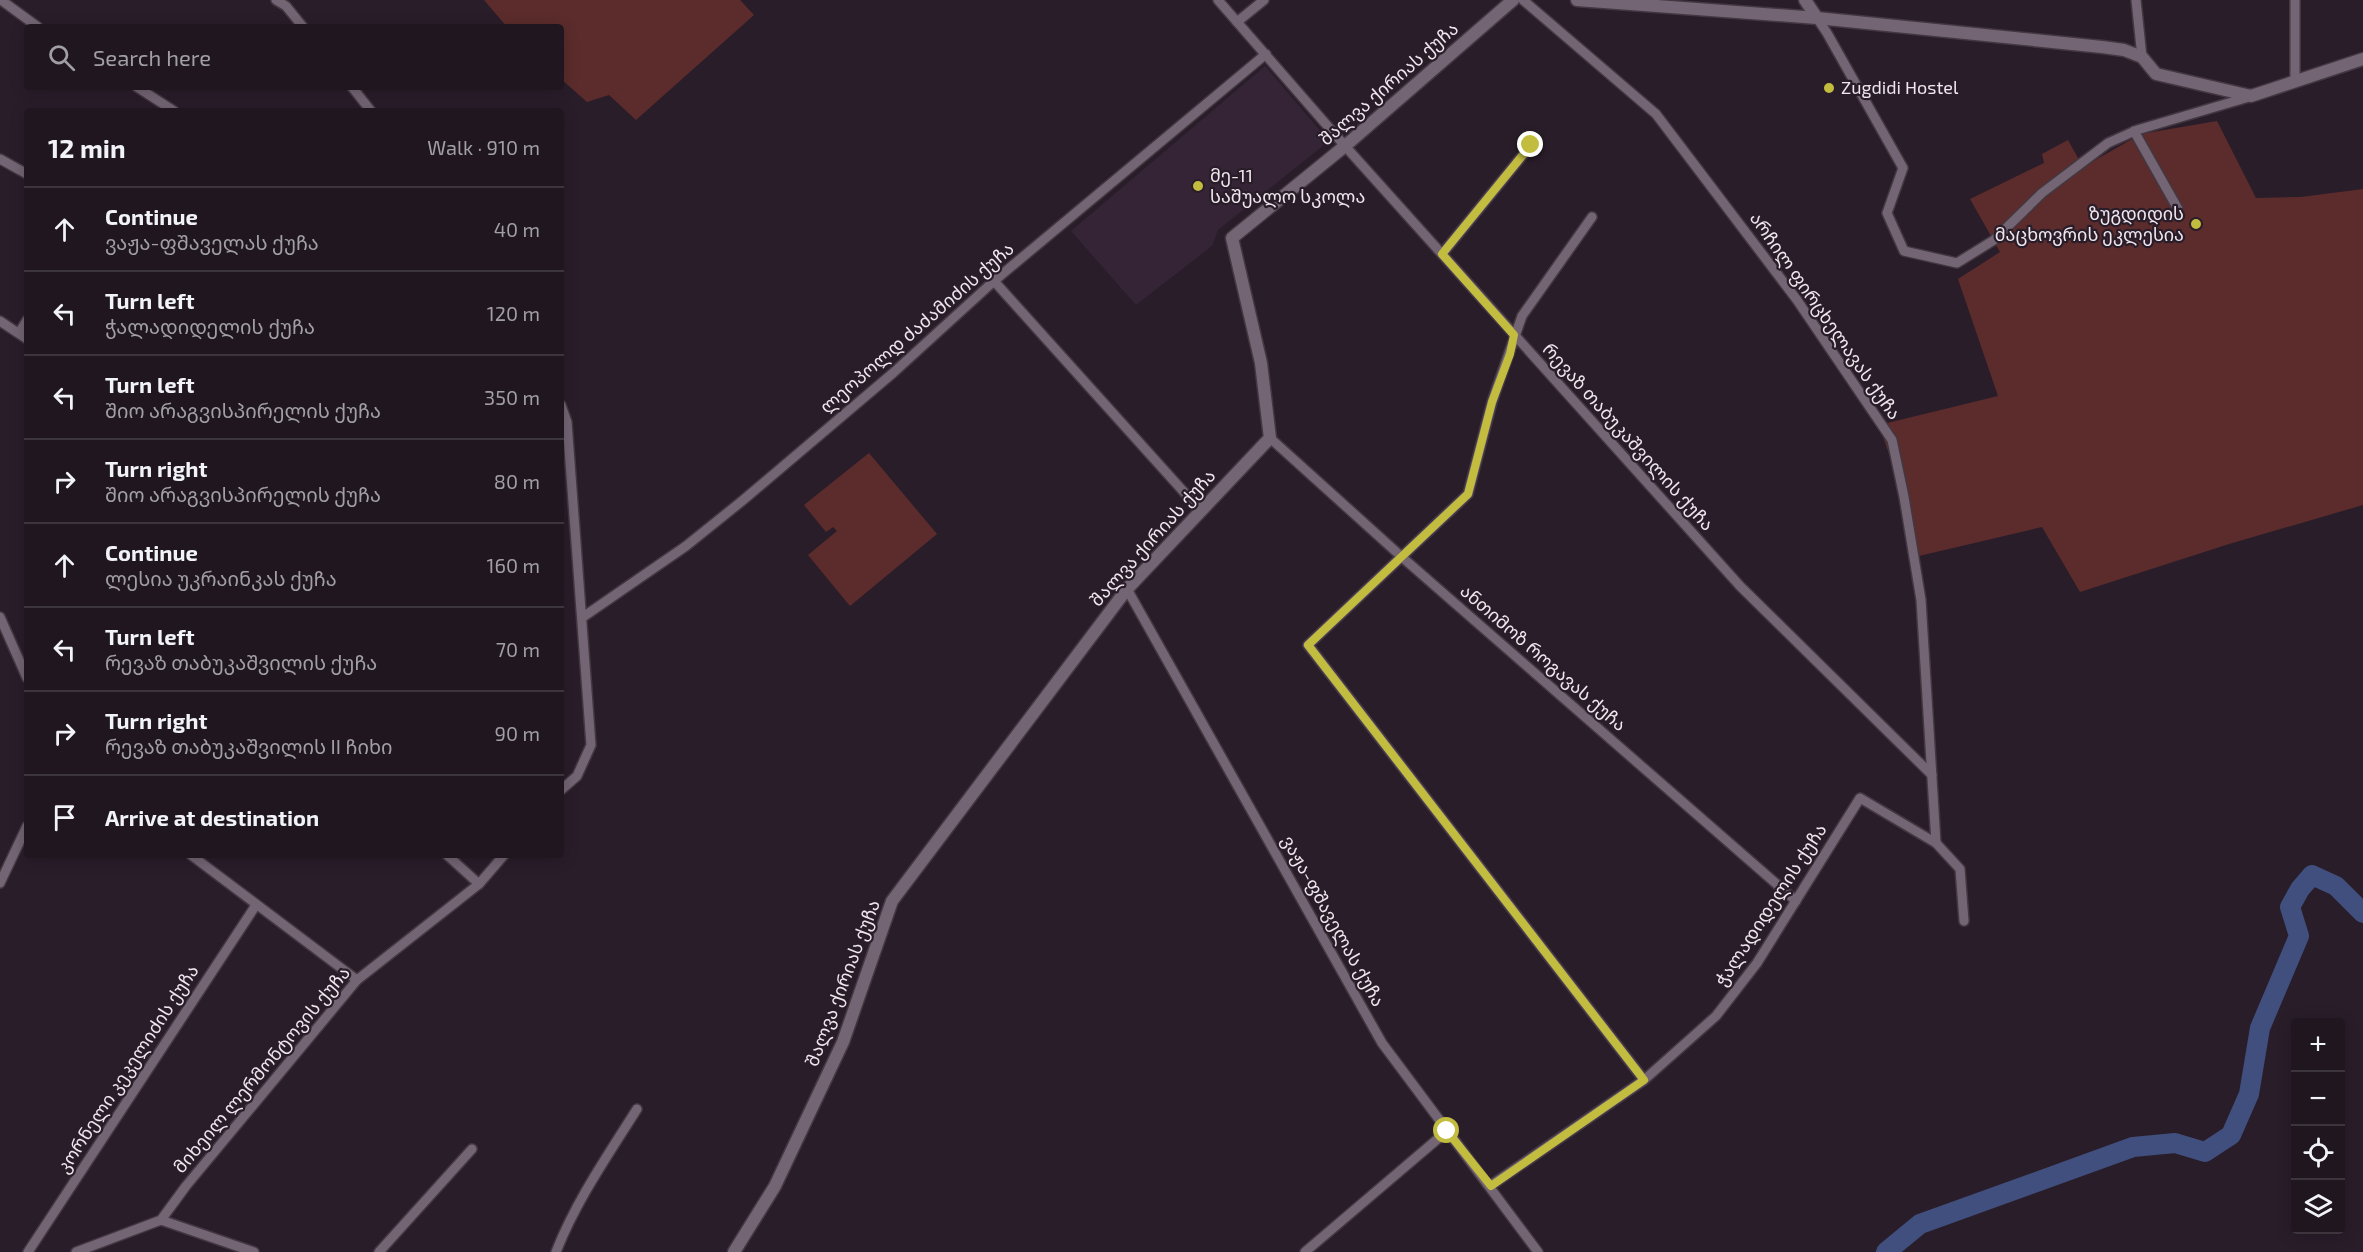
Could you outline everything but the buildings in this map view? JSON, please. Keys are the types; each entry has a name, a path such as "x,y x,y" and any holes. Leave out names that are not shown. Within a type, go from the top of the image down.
{"street":[{"path":"1,0 34,24"},
{"path":"276,0 286,6 301,24"},
{"name":"რევაზ თაბუკაშვილის ქუჩა","path":"1218,0 1345,146 1740,586 1932,775"},
{"path":"1237,22 1264,0"},
{"name":"შალვა ქირიას ქუჩა","path":"734,1252 775,1186 843,1042 892,901 1127,589 1270,438 1261,363 1232,238 1345,146 1513,0"},
{"name":"არჩილ ფირცხელავას ქუჩა","path":"1523,0 1656,114 1797,300 1892,440 1921,600 1936,843"},
{"path":"1577,0 1817,18 2124,50 2142,57 2156,74 2251,96"},
{"path":"1805,0 1827,33 1903,168 1887,213 1904,251 1957,263 1994,240 2042,194 2108,143 2134,131 2363,59"},
{"path":"1814,0 1817,18"},
{"path":"2136,0 2142,57"},
{"path":"2295,0 2295,82"},
{"name":"ლეოპოლდ ძაძამიძის ქუჩა","path":"583,617 686,546 742,501 893,373 994,281 1266,54"},
{"path":"141,90 170,108"},
{"path":"354,90 369,108"},
{"path":"158,108 161,102"},
{"path":"2134,131 2178,210"},
{"path":"1442,254 1531,145"},
{"path":"0,159 24,172"},
{"path":"1592,217 1522,316 1492,402 1468,494 1403,558 1308,645 1644,1080"},
{"path":"994,281 1201,511"},
{"path":"0,321 23,336"},
{"path":"564,414 567,422 583,617 591,745 577,776 564,787"},
{"name":"ანთიმოზ როგავას ქუჩა","path":"1270,438 1403,558 1796,901"},
{"name":"ვაჟა-ფშაველას ქუჩა","path":"1127,589 1382,1043 1491,1186 1538,1252"},
{"path":"0,617 24,671"},
{"name":"ჭალადიდელის ქუჩა","path":"1491,1186 1644,1080 1716,1016 1757,963 1860,798 1936,843"},
{"path":"0,883 24,832"},
{"path":"1936,843 1960,869 1964,921"},
{"path":"195,858 357,980"},
{"path":"450,858 479,884"},
{"name":"მიხეილ ლერმონტოვის ქუჩა","path":"161,1220 186,1186 357,980 479,884 501,858"},
{"name":"კორნელი კეკელიძის ქუჩა","path":"28,1252 256,904"},
{"path":"556,1252 598,1172 637,1109"},
{"path":"1305,1252 1447,1131"},
{"path":"379,1252 472,1149"},
{"path":"76,1252 161,1220 254,1252"}],"shaded area":[{"path":"484,0 740,0 754,15 636,120 609,95 587,102 564,82 564,24 504,24"},
{"name":"მე-11 საშუალო სკოლა","path":"1265,66 1329,141 1218,230 1212,246 1136,305 1071,231"},
{"path":"2217,121 2256,198 2301,197 2363,189 2363,505 2229,544 2080,592 2042,527 1919,556 1902,492 1879,425 1998,396 1958,279 2000,252 1970,199 2044,163 2042,154 2068,140 2083,167 2141,134"},
{"path":"869,453 937,534 850,606 808,555 837,531 833,527 826,532 804,505"}],"waterway":[{"path":"1886,1252 1920,1224 2133,1147 2175,1143 2205,1152 2231,1135 2249,1094 2260,1028 2299,936 2290,907 2300,889 2312,875 2336,886 2363,913"}],"place":[{"name":"Zugdidi Hostel","path":"1829,88"},
{"name":"მე-11 საშუალო სკოლა","path":"1198,186"},
{"name":"ზუგდიდის მაცხოვრის ეკლესია","path":"2196,224"}],"route":[{"path":"1447,1131 1491,1186 1644,1080 1308,645 1403,558 1468,494 1492,402 1510,354 1514,335 1442,254 1531,145"}]}
